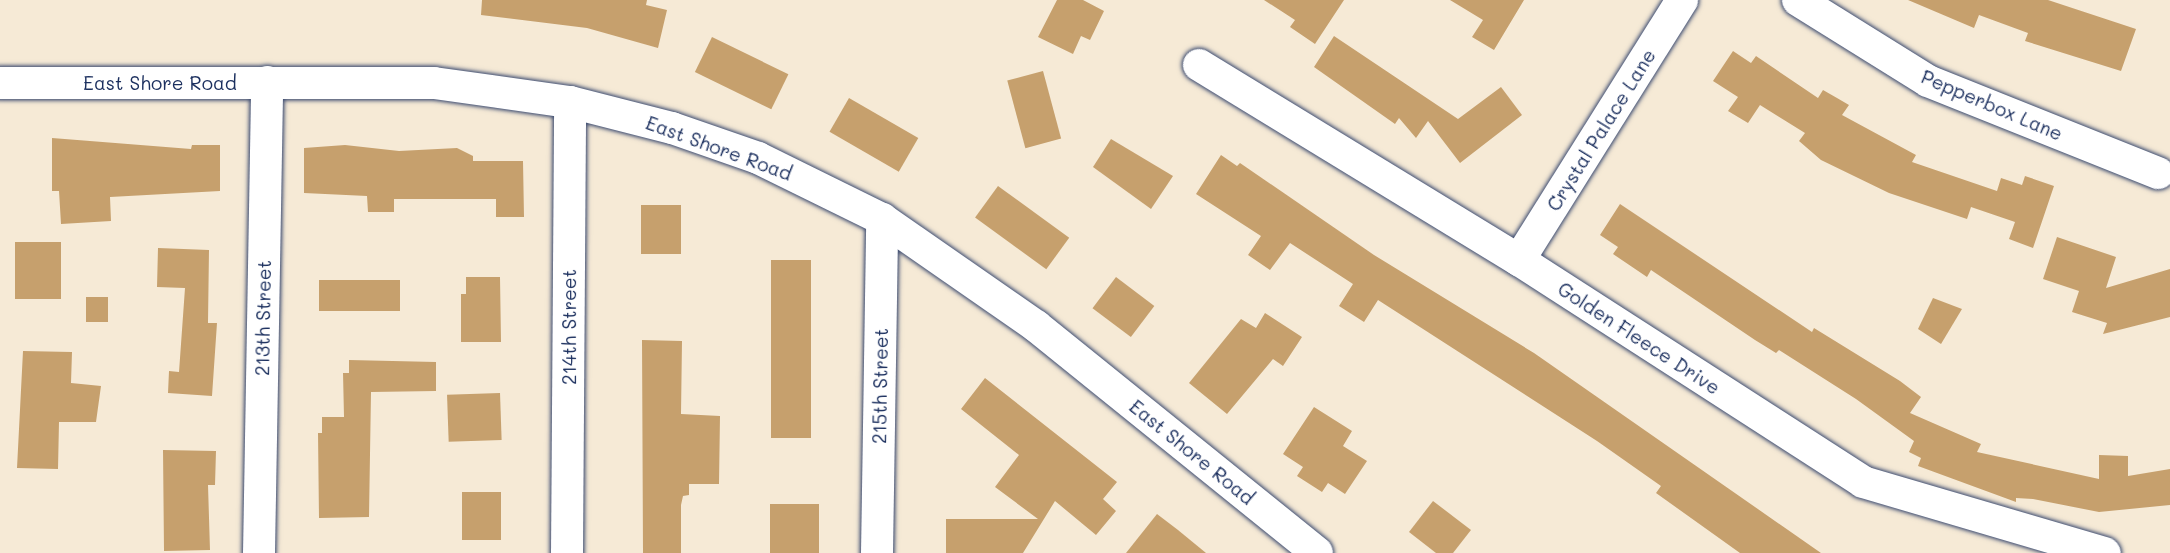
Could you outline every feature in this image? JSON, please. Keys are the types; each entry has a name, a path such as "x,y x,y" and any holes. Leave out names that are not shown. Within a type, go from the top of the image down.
{"street":[{"name":"Crystal Palace Lane","path":"1519,260 1682,0"},
{"name":"Pepperbox Lane","path":"1798,0 1927,81 2158,173"},
{"name":"Golden Fleece Drive","path":"1199,65 1519,260 1863,482 2105,553"},
{"name":"213th Street","path":"259,553 267,82"},
{"name":"East Shore Road","path":"0,83 434,83 570,102 672,128 758,158 882,219 1035,326 1317,553"},
{"name":"214th Street","path":"567,553 570,102"},
{"name":"215th Street","path":"877,553 882,219"}],"building":[{"path":"482,0 647,0 646,5 667,10 658,48 587,28 481,15"},
{"path":"1057,0 1083,0 1104,11 1090,40 1081,36 1073,54 1038,37"},
{"path":"1264,0 1344,0 1315,44 1290,27 1295,20"},
{"path":"1450,0 1524,0 1494,50 1472,37 1483,20"},
{"path":"1908,0 2048,0 2136,29 2121,71 2025,41 2028,33 1979,15 1974,28"},
{"path":"1334,36 1458,119 1501,87 1522,115 1460,163 1428,121 1416,138 1399,118 1395,124 1314,67"},
{"path":"712,37 788,74 771,109 695,72"},
{"path":"1733,51 1751,63 1756,56 1818,98 1823,90 1849,105 1842,115 1916,155 1912,162 1997,191 2001,178 2022,185 2025,176 2054,186 2033,248 2009,239 2015,222 1971,207 1967,219 1889,193 1821,160 1799,141 1805,133 1760,105 1748,123 1728,111 1738,97 1713,81"},
{"path":"1043,71 1061,139 1025,148 1007,81"},
{"path":"849,98 918,138 899,172 830,132"},
{"path":"52,138 191,149 192,145 220,145 220,191 110,197 111,221 61,224 59,191 52,191"},
{"path":"1111,139 1173,176 1151,209 1093,167"},
{"path":"345,145 399,151 457,148 473,156 473,161 523,161 524,217 496,217 496,199 394,199 394,212 368,212 367,196 304,193 304,148"},
{"path":"1221,155 1237,166 1240,163 1374,255 1534,353 1821,553 1740,553 1656,493 1661,486 1597,441 1378,300 1364,322 1339,306 1353,284 1290,243 1270,270 1248,255 1261,236 1196,194"},
{"path":"998,186 1069,238 1046,269 975,218"},
{"path":"1620,204 1812,332 1814,328 1900,381 1921,397 1910,413 1981,444 1977,452 2099,479 2099,455 2128,456 2128,476 2170,469 2170,505 2099,512 2033,499 2016,498 2016,502 1918,466 1921,458 1909,452 1914,441 1856,399 1779,350 1776,353 1755,340 1651,270 1647,277 1613,254 1618,247 1600,235"},
{"path":"641,205 681,205 681,254 641,254"},
{"path":"2057,237 2116,257 2106,288 2170,269 2170,317 2103,334 2107,323 2072,312 2079,291 2043,279"},
{"path":"15,242 61,242 61,299 15,299"},
{"path":"158,248 209,250 208,323 217,323 212,396 168,393 169,371 179,372 185,288 157,287"},
{"path":"771,260 811,260 811,438 771,438"},
{"path":"466,277 500,277 501,342 461,342 461,294 466,294"},
{"path":"1116,277 1154,306 1131,337 1093,308"},
{"path":"319,280 400,280 400,311 319,311"},
{"path":"86,297 108,297 108,322 86,322"},
{"path":"1933,298 1962,309 1941,344 1918,329"},
{"path":"1265,313 1302,337 1283,366 1273,359 1227,414 1189,383 1241,319 1256,328"},
{"path":"642,340 682,341 681,414 720,416 719,484 689,484 689,495 683,496 681,505 681,553 643,553"},
{"path":"23,351 72,352 71,383 101,386 96,422 59,422 58,469 17,468"},
{"path":"349,360 436,362 436,391 371,392 369,517 319,518 318,433 322,433 322,417 344,417 343,373 349,373"},
{"path":"985,378 1117,482 1103,499 1116,511 1096,535 1055,501 1023,553 946,553 946,519 1038,519 995,487 1019,455 961,409"},
{"path":"500,393 502,440 449,442 447,395"},
{"path":"1314,407 1352,431 1343,446 1367,461 1345,494 1328,483 1322,492 1297,476 1303,467 1283,454"},
{"path":"163,450 216,451 215,485 208,485 210,550 164,551"},
{"path":"462,492 501,492 501,540 462,540"},
{"path":"1433,501 1471,530 1453,553 1436,553 1409,532"},
{"path":"770,504 819,504 819,553 770,553"},
{"path":"1157,514 1178,530 1206,553 1126,553"}]}
